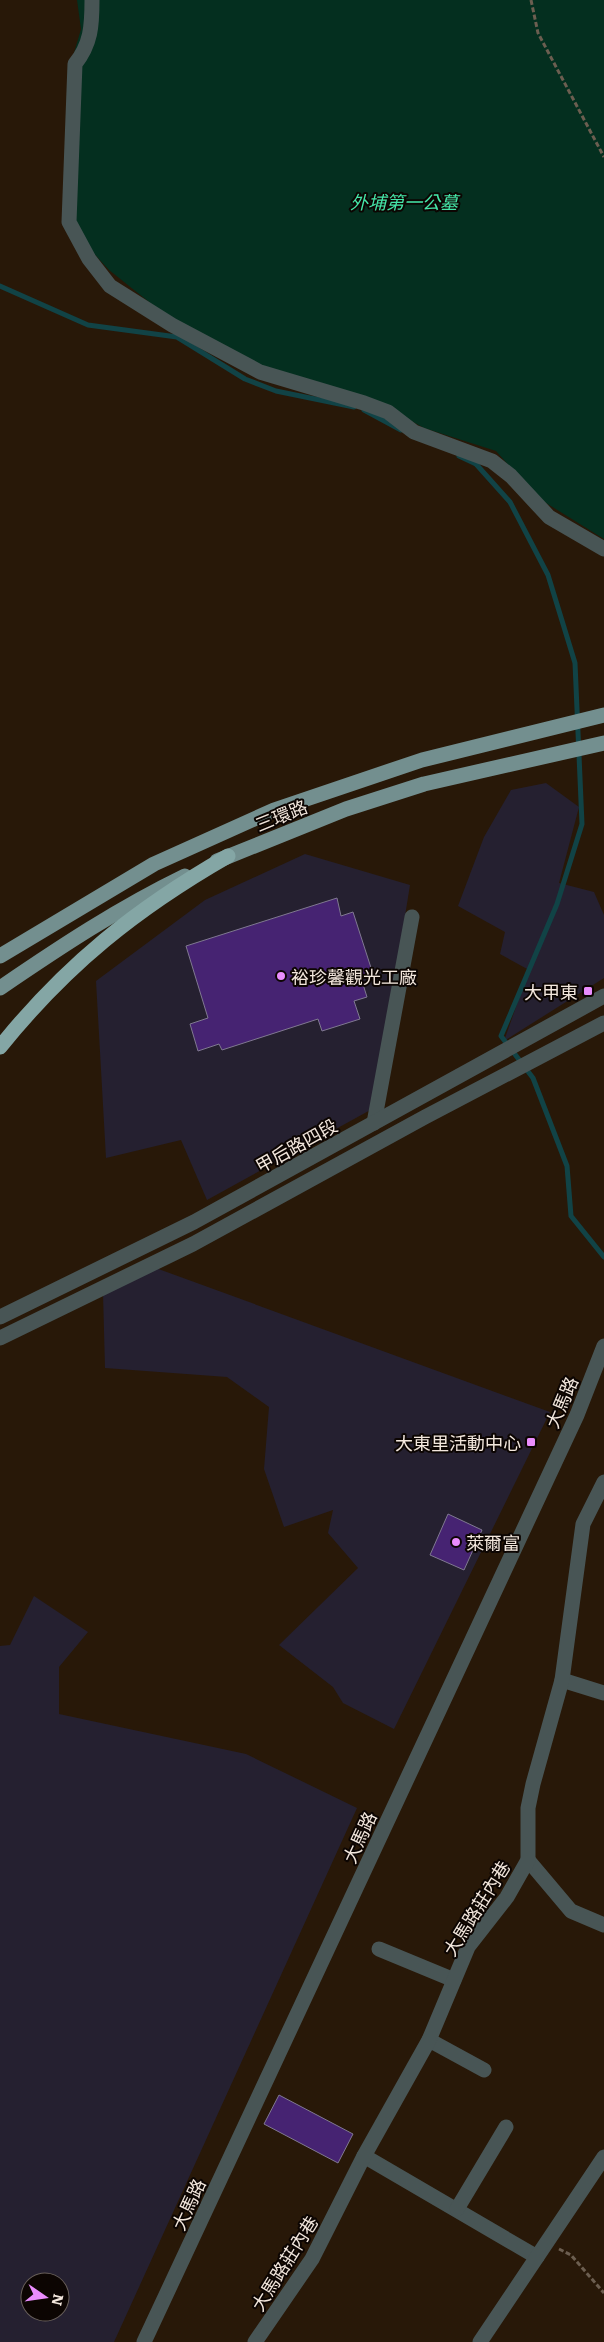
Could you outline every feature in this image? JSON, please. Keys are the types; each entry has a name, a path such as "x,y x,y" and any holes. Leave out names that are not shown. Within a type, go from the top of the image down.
{"highway":[{"path":"0,1047 62,977 118,928 175,887 228,856"}],"main road":[{"name":"三環路","path":"0,956 154,864 274,810 422,760 604,715"},
{"name":"三環路","path":"0,988 67,942 144,896 228,856 346,809 424,784 604,743"}],"street":[{"path":"92,0 92,21 86,51 75,64 69,222 88,259 110,286 172,325 260,372 388,412 414,432 492,461 511,476 549,517 604,549"},
{"path":"374,1123 412,917"},
{"name":"甲后路四段","path":"0,1317 194,1222 604,996"},
{"path":"0,1338 193,1244 604,1023"},
{"name":"大馬路","path":"144,2342 577,1415 604,1346"},
{"name":"大馬路莊內巷","path":"255,2342 312,2259 364,2156 428,2040 468,1947 507,1897 528,1860 528,1808 562,1680 583,1524 604,1482"},
{"path":"562,1680 604,1693"},
{"path":"528,1860 571,1911 604,1925"},
{"path":"379,1949 454,1980"},
{"path":"428,2040 484,2070"},
{"path":"457,2209 506,2127"},
{"path":"364,2156 457,2209 540,2251"},
{"path":"480,2342 604,2157"}],"path":[{"path":"532,0 538,33 604,157"},
{"path":"540,2251 559,2249 571,2255 604,2293"}],"shaded area":[{"path":"546,783 579,807 559,883 594,892 604,915 604,978 504,1041 529,970 500,954 505,932 458,906 484,837 511,790"},
{"name":"裕珍馨觀光工廠","path":"305,854 410,885 374,1108 207,1200 181,1140 106,1158 96,981 205,900"},
{"path":"153,1267 550,1412 394,1729 343,1703 333,1687 279,1645 358,1568 328,1533 333,1510 284,1527 264,1469 269,1407 227,1377 105,1368 103,1293"},
{"path":"34,1596 88,1632 59,1667 59,1714 246,1754 357,1808 114,2342 0,2342 0,1646 10,1645"}],"green space":[{"name":"外埔第一公墓","path":"77,0 604,0 604,539 538,498 496,451 424,428 370,398 246,363 173,321 109,270 87,246 67,201 70,67 81,29"}],"building":[{"name":"裕珍馨觀光工廠","path":"337,898 341,916 353,912 373,974 361,978 367,997 354,1001 360,1019 322,1031 318,1019 222,1050 219,1044 198,1051 190,1024 208,1018 186,946"},
{"name":"萊爾富","path":"448,1514 482,1530 464,1570 430,1555"},
{"path":"279,2095 353,2134 338,2163 264,2124"}],"waterway":[{"path":"0,286 88,325 177,337 245,379 276,391 354,407"},
{"path":"364,410 401,430"},
{"path":"459,456 476,464 510,502 548,575 575,663 582,824 557,904 501,1036 533,1078 567,1166 571,1216 604,1257"}],"place":[{"name":"裕珍馨觀光工廠","path":"281,976"},
{"name":"大甲東","path":"588,991"},
{"name":"大東里活動中心","path":"531,1442"},
{"name":"萊爾富","path":"456,1542"}]}
